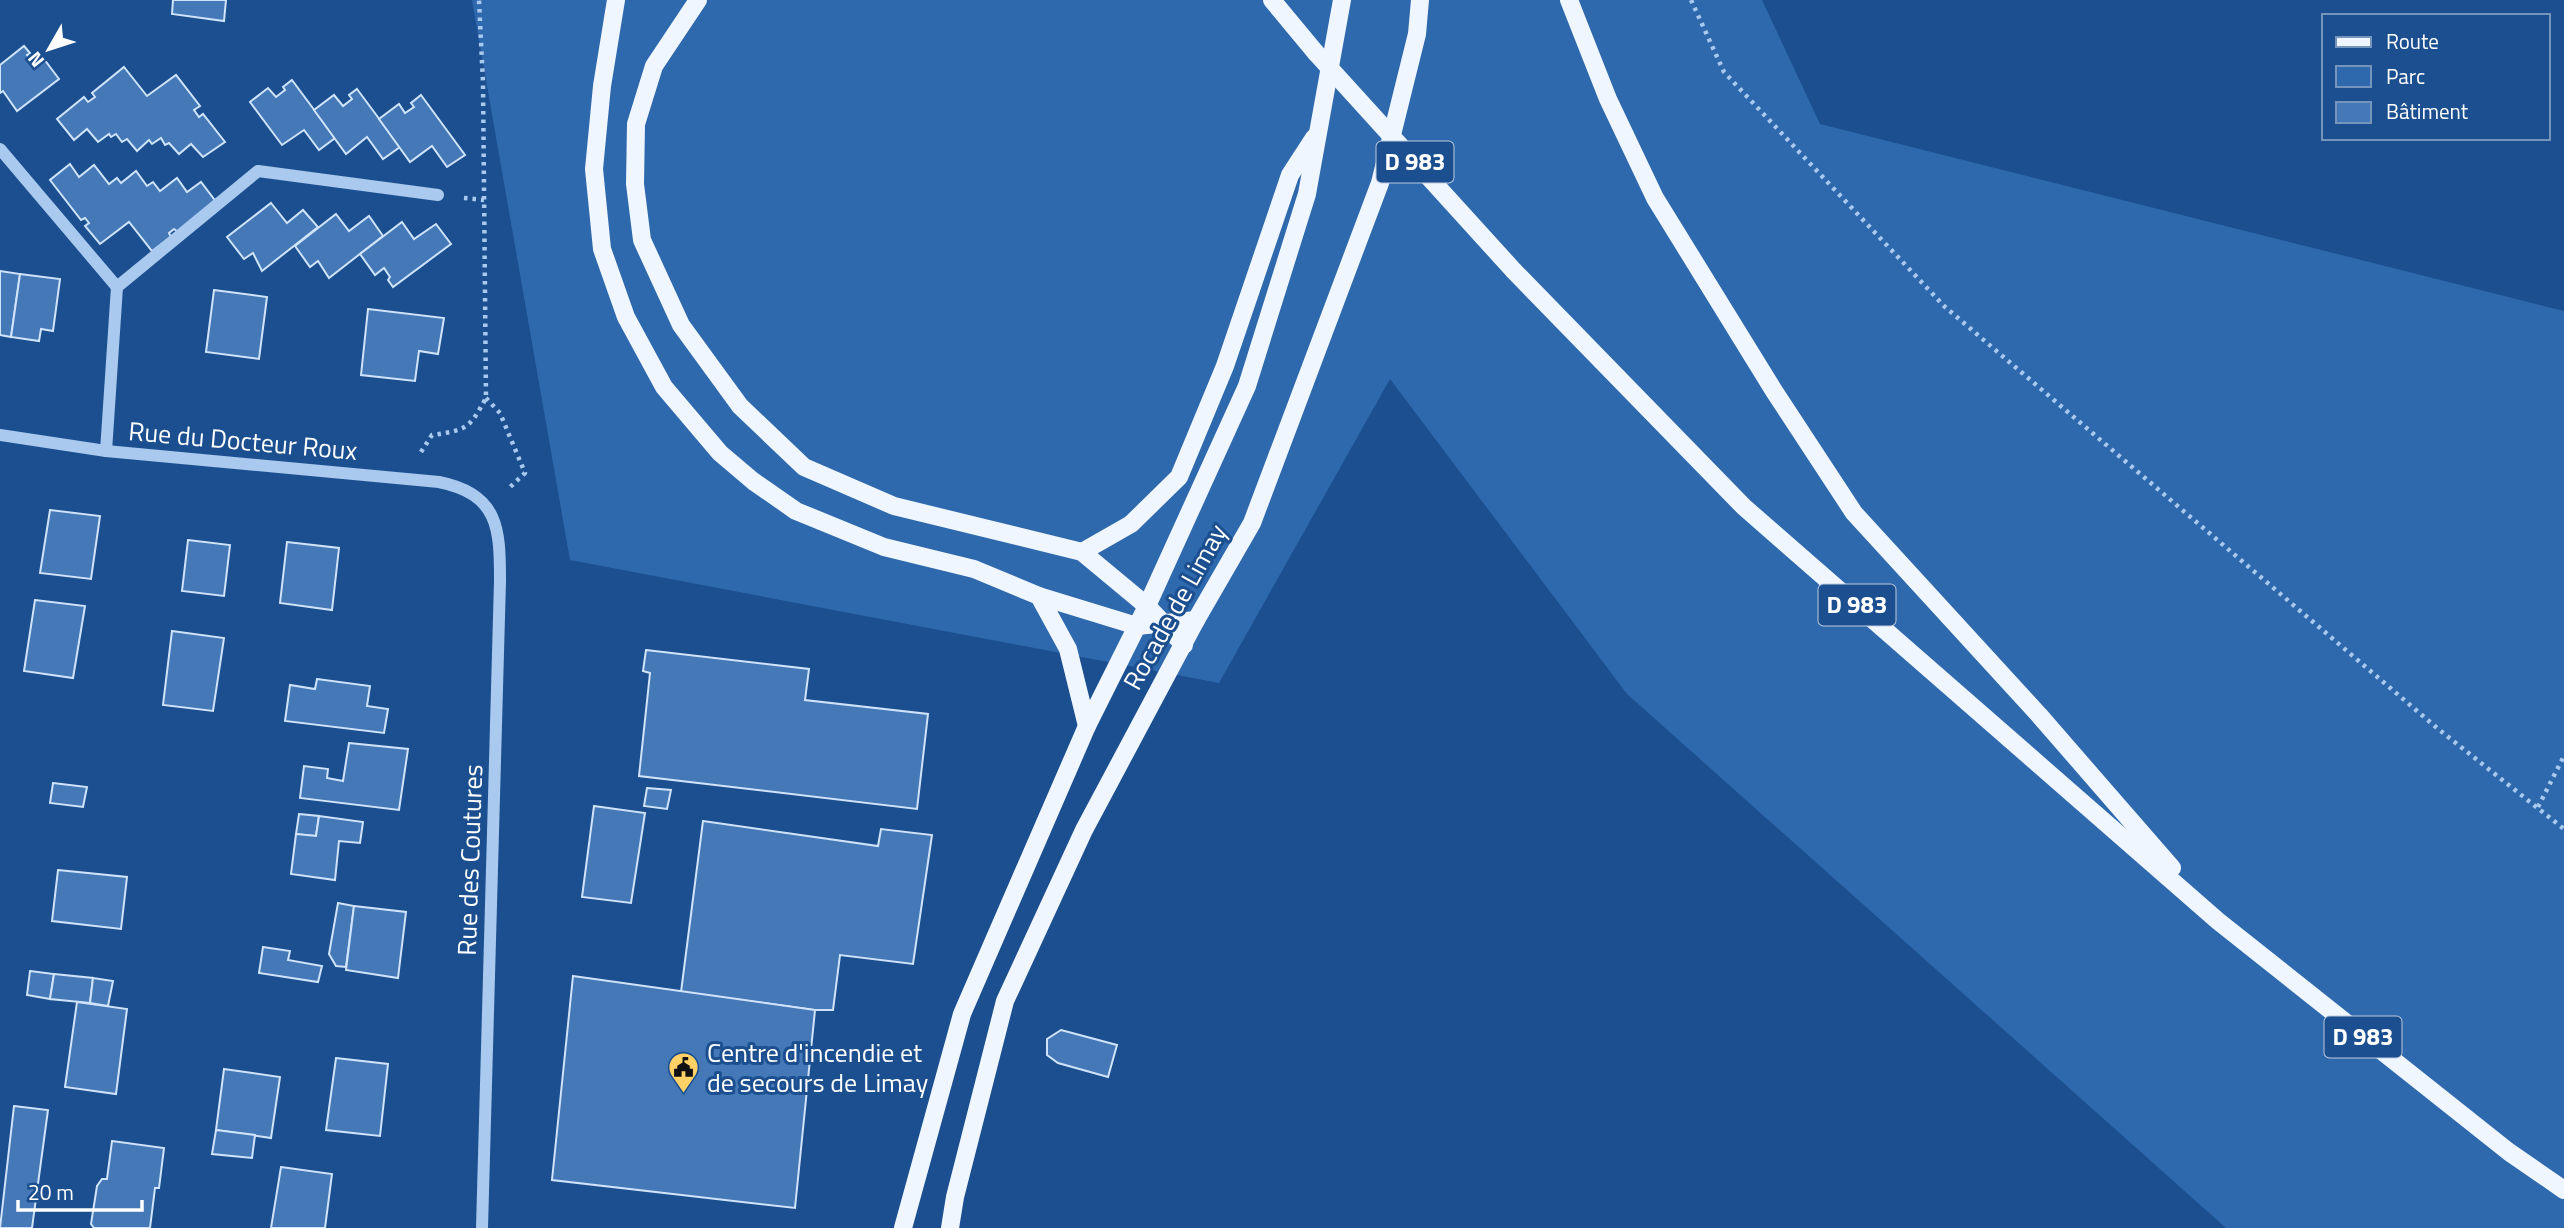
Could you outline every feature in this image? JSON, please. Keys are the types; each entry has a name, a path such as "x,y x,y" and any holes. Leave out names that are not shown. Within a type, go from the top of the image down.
{"main road":[{"path":"616,0 602,86 594,169 602,250 626,317 663,387 720,453 753,481 796,511 884,547 974,569 1039,596 1137,626 1196,620"},
{"path":"698,0 654,66 636,124 635,184 642,240 681,325 740,406 804,467 894,506 1083,552 1147,607 1184,645"},
{"path":"1258,0 1295,29"},
{"name":"D 983","path":"1272,0 1316,53 1514,271 1744,507 2218,920 2509,1152 2564,1190"},
{"name":"Rocade de Limay","path":"903,1228 962,1014 1087,726 1147,607 1247,386 1307,194 1342,0"},
{"name":"Rocade de Limay","path":"950,1228 955,1197 1005,1001 1084,830 1251,523 1380,183 1417,34 1420,0"},
{"path":"1569,0 1608,99 1655,198 1774,391 1854,513 2039,715 2218,920"},
{"path":"1083,552 1131,524 1179,477 1225,366 1290,175 1319,129"},
{"path":"1039,596 1069,649 1087,726"}],"street":[{"path":"0,149 117,287 106,451"},
{"path":"117,287 258,171 438,195"},
{"name":"Rue du Docteur Roux","path":"0,435 106,451 404,478 454,485 484,503"},
{"name":"Rue des Coutures","path":"482,1228 500,582 497,526 484,503"}],"path":[{"path":"404,478 432,435 458,431 472,423 486,398 483,83 479,0"},
{"path":"1691,0 1724,72 1944,306 2437,728 2564,830"},
{"path":"484,503 525,473 500,413 486,398"},
{"path":"2538,807 2564,756"}],"green space":[{"path":"472,0 1762,0 1820,124 2564,311 2564,1228 2226,1228 1627,694 1390,379 1219,683 570,560"}],"building":[{"path":"173,0 226,0 224,21 172,14"},
{"path":"24,46 35,65 44,59 59,79 17,111 3,91 0,93 0,65"},
{"path":"124,67 147,96 176,75 200,106 194,110 199,117 203,114 225,142 203,157 191,144 179,154 169,143 165,145 161,138 152,144 149,140 137,151 127,139 122,142 116,134 111,137 109,134 98,142 87,129 74,140 57,119 84,97 88,102 95,97 92,93"},
{"path":"292,80 335,138 319,150 304,130 282,145 250,102 268,88 276,97"},
{"path":"357,89 400,147 383,159 367,137 346,154 314,110 334,95 343,106 352,99 349,95"},
{"path":"421,95 465,155 447,167 432,146 410,162 379,119 399,104 405,113 414,107 411,103"},
{"path":"70,164 79,177 94,165 109,184 117,178 121,183 136,171 147,186 153,182 160,191 177,178 187,192 201,182 217,203 178,232 174,229 169,233 171,237 152,251 129,222 100,244 85,226 89,223 85,218 81,220 50,180"},
{"path":"271,203 287,223 303,210 318,227 262,271 253,253 244,259 227,237"},
{"path":"336,214 349,231 369,216 383,236 329,278 318,261 310,267 295,246"},
{"path":"402,222 414,239 436,224 451,244 393,287 384,268 375,275 360,254"},
{"path":"0,271 20,274 11,337 0,335"},
{"path":"20,274 60,279 53,331 41,329 39,341 11,337"},
{"path":"214,290 267,297 259,359 206,352"},
{"path":"368,309 444,318 438,354 419,351 415,381 361,375"},
{"path":"50,510 100,516 91,579 40,573"},
{"path":"188,540 230,545 224,596 182,591"},
{"path":"287,542 339,548 332,610 280,603"},
{"path":"35,600 85,606 73,678 24,671"},
{"path":"172,631 224,638 213,711 163,705"},
{"path":"646,650 809,669 805,700 928,714 917,809 639,776 650,673 643,671"},
{"path":"317,679 370,686 367,706 388,709 384,733 285,721 290,685 315,689"},
{"path":"349,743 408,749 399,810 300,798 304,766 328,769 327,778 343,781"},
{"path":"53,783 87,787 83,807 50,803"},
{"path":"647,788 671,790 667,809 644,806"},
{"path":"594,806 645,813 631,903 582,897"},
{"path":"299,814 319,816 316,836 296,834"},
{"path":"319,816 363,822 360,843 339,841 335,880 291,874 296,834 316,836"},
{"path":"703,821 878,846 881,829 932,835 913,964 840,955 833,1010 815,1010 681,992"},
{"path":"58,870 127,877 121,929 52,921"},
{"path":"338,903 354,906 346,967 336,966 329,954"},
{"path":"354,906 406,912 398,978 346,970"},
{"path":"263,947 290,951 288,960 322,966 318,982 259,973"},
{"path":"30,971 54,974 50,999 27,995"},
{"path":"54,974 93,978 90,1003 50,999"},
{"name":"Centre d'incendie et de secours de Limay","path":"573,976 815,1010 795,1208 552,1180"},
{"path":"93,978 113,981 108,1006 90,1003"},
{"path":"77,1002 127,1009 116,1094 65,1087"},
{"path":"1061,1030 1117,1045 1108,1077 1058,1063 1047,1055 1047,1039"},
{"path":"336,1058 388,1064 380,1136 326,1130"},
{"path":"224,1069 280,1077 271,1138 216,1130"},
{"path":"14,1106 48,1110 32,1228 0,1228"},
{"path":"216,1130 255,1135 252,1158 212,1154"},
{"path":"112,1141 164,1148 150,1228 94,1228 91,1224 97,1186 102,1179 107,1179"},
{"path":"281,1167 332,1174 325,1228 271,1228"}],"place":[{"name":"Centre d'incendie et de secours de Limay","path":"684,1095"}]}
